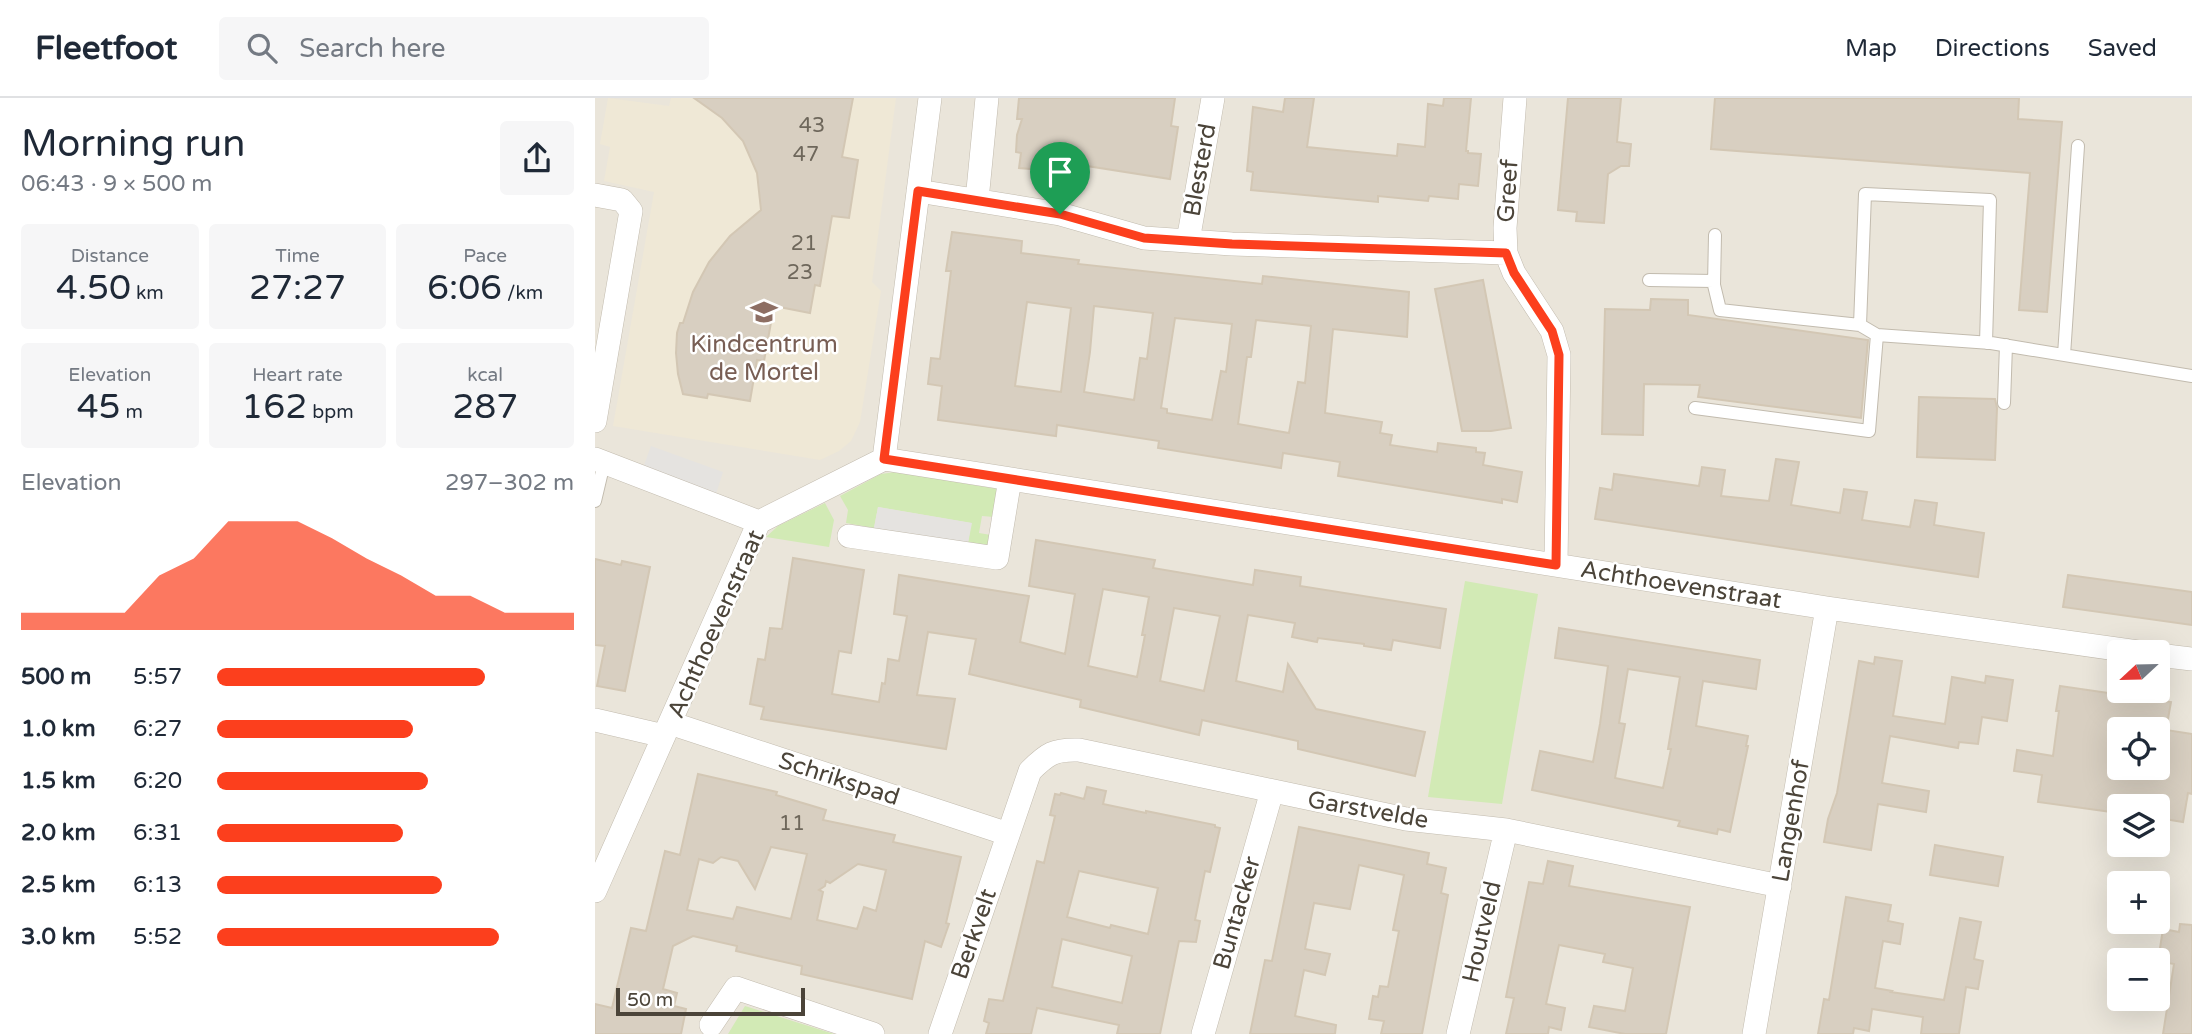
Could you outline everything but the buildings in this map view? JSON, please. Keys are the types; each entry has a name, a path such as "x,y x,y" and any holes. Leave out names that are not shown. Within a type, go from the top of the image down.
{"street":[{"path":"884,459 929,98"},
{"path":"977,200 987,98"},
{"name":"Blesterd","path":"1188,241 1213,98"},
{"name":"Greef","path":"1515,98 1505,228 1506,253 1514,273 1552,331 1559,355 1556,565"},
{"path":"918,191 1060,214 1144,238 1506,253"},
{"path":"595,195 622,200 631,211 595,421"},
{"name":"Achthoevenstraat","path":"595,891 759,522 884,459 1826,608 2107,648"},
{"path":"600,461 759,522"},
{"path":"849,536 997,558 1010,479"},
{"name":"Langenhof","path":"1754,1034 1826,608"},
{"path":"2170,656 2192,659"},
{"name":"Schrikspad","path":"595,720 667,730 1009,834"},
{"name":"Garstvelde","path":"1009,834 1030,771 1046,755 1063,750 1079,750 1406,819 1506,830 1780,886"},
{"name":"Buntacker","path":"1203,1034 1272,791"},
{"name":"Houtveld","path":"1458,1034 1506,830"},
{"name":"Berkvelt","path":"940,1034 1009,834"},
{"path":"711,1025 736,988 873,1034"}],"lane":[{"path":"2064,355 2078,146"},
{"path":"1860,325 1865,194 1990,200 1986,343"},
{"path":"1715,235 1714,281 1720,310 1860,325 1877,335 2006,345 2192,376"},
{"path":"1649,280 1714,281"},
{"path":"1695,408 1869,431 1877,335"},
{"path":"2004,403 2006,345"},
{"path":"595,501 600,461"}],"shaded area":[{"path":"595,98 2192,98 2192,1034 595,1034"},
{"path":"608,98 669,106 671,98 896,98 872,282 881,291 860,422 851,441 839,451 820,460 613,426 654,192 604,181 610,147 600,144"},
{"path":"651,446 723,472 716,494 643,468"},
{"path":"878,507 972,523 968,543 874,528"}],"green space":[{"path":"895,472 998,489 994,517 982,516 979,533 991,535 987,547 968,543 971,523 878,507 874,528 846,523 848,510 840,496 881,474"},
{"path":"825,503 834,520 829,547 766,537 778,526"},
{"path":"1465,581 1538,594 1502,804 1428,797"},
{"path":"745,1006 834,1034 728,1034"}],"place":[{"name":"Kindcentrum de Mortel","path":"764,312"}],"route":[{"path":"918,191 1060,214 1144,238 1232,244 1506,253 1514,273 1552,331 1559,355 1556,565 884,459 918,191"}]}
